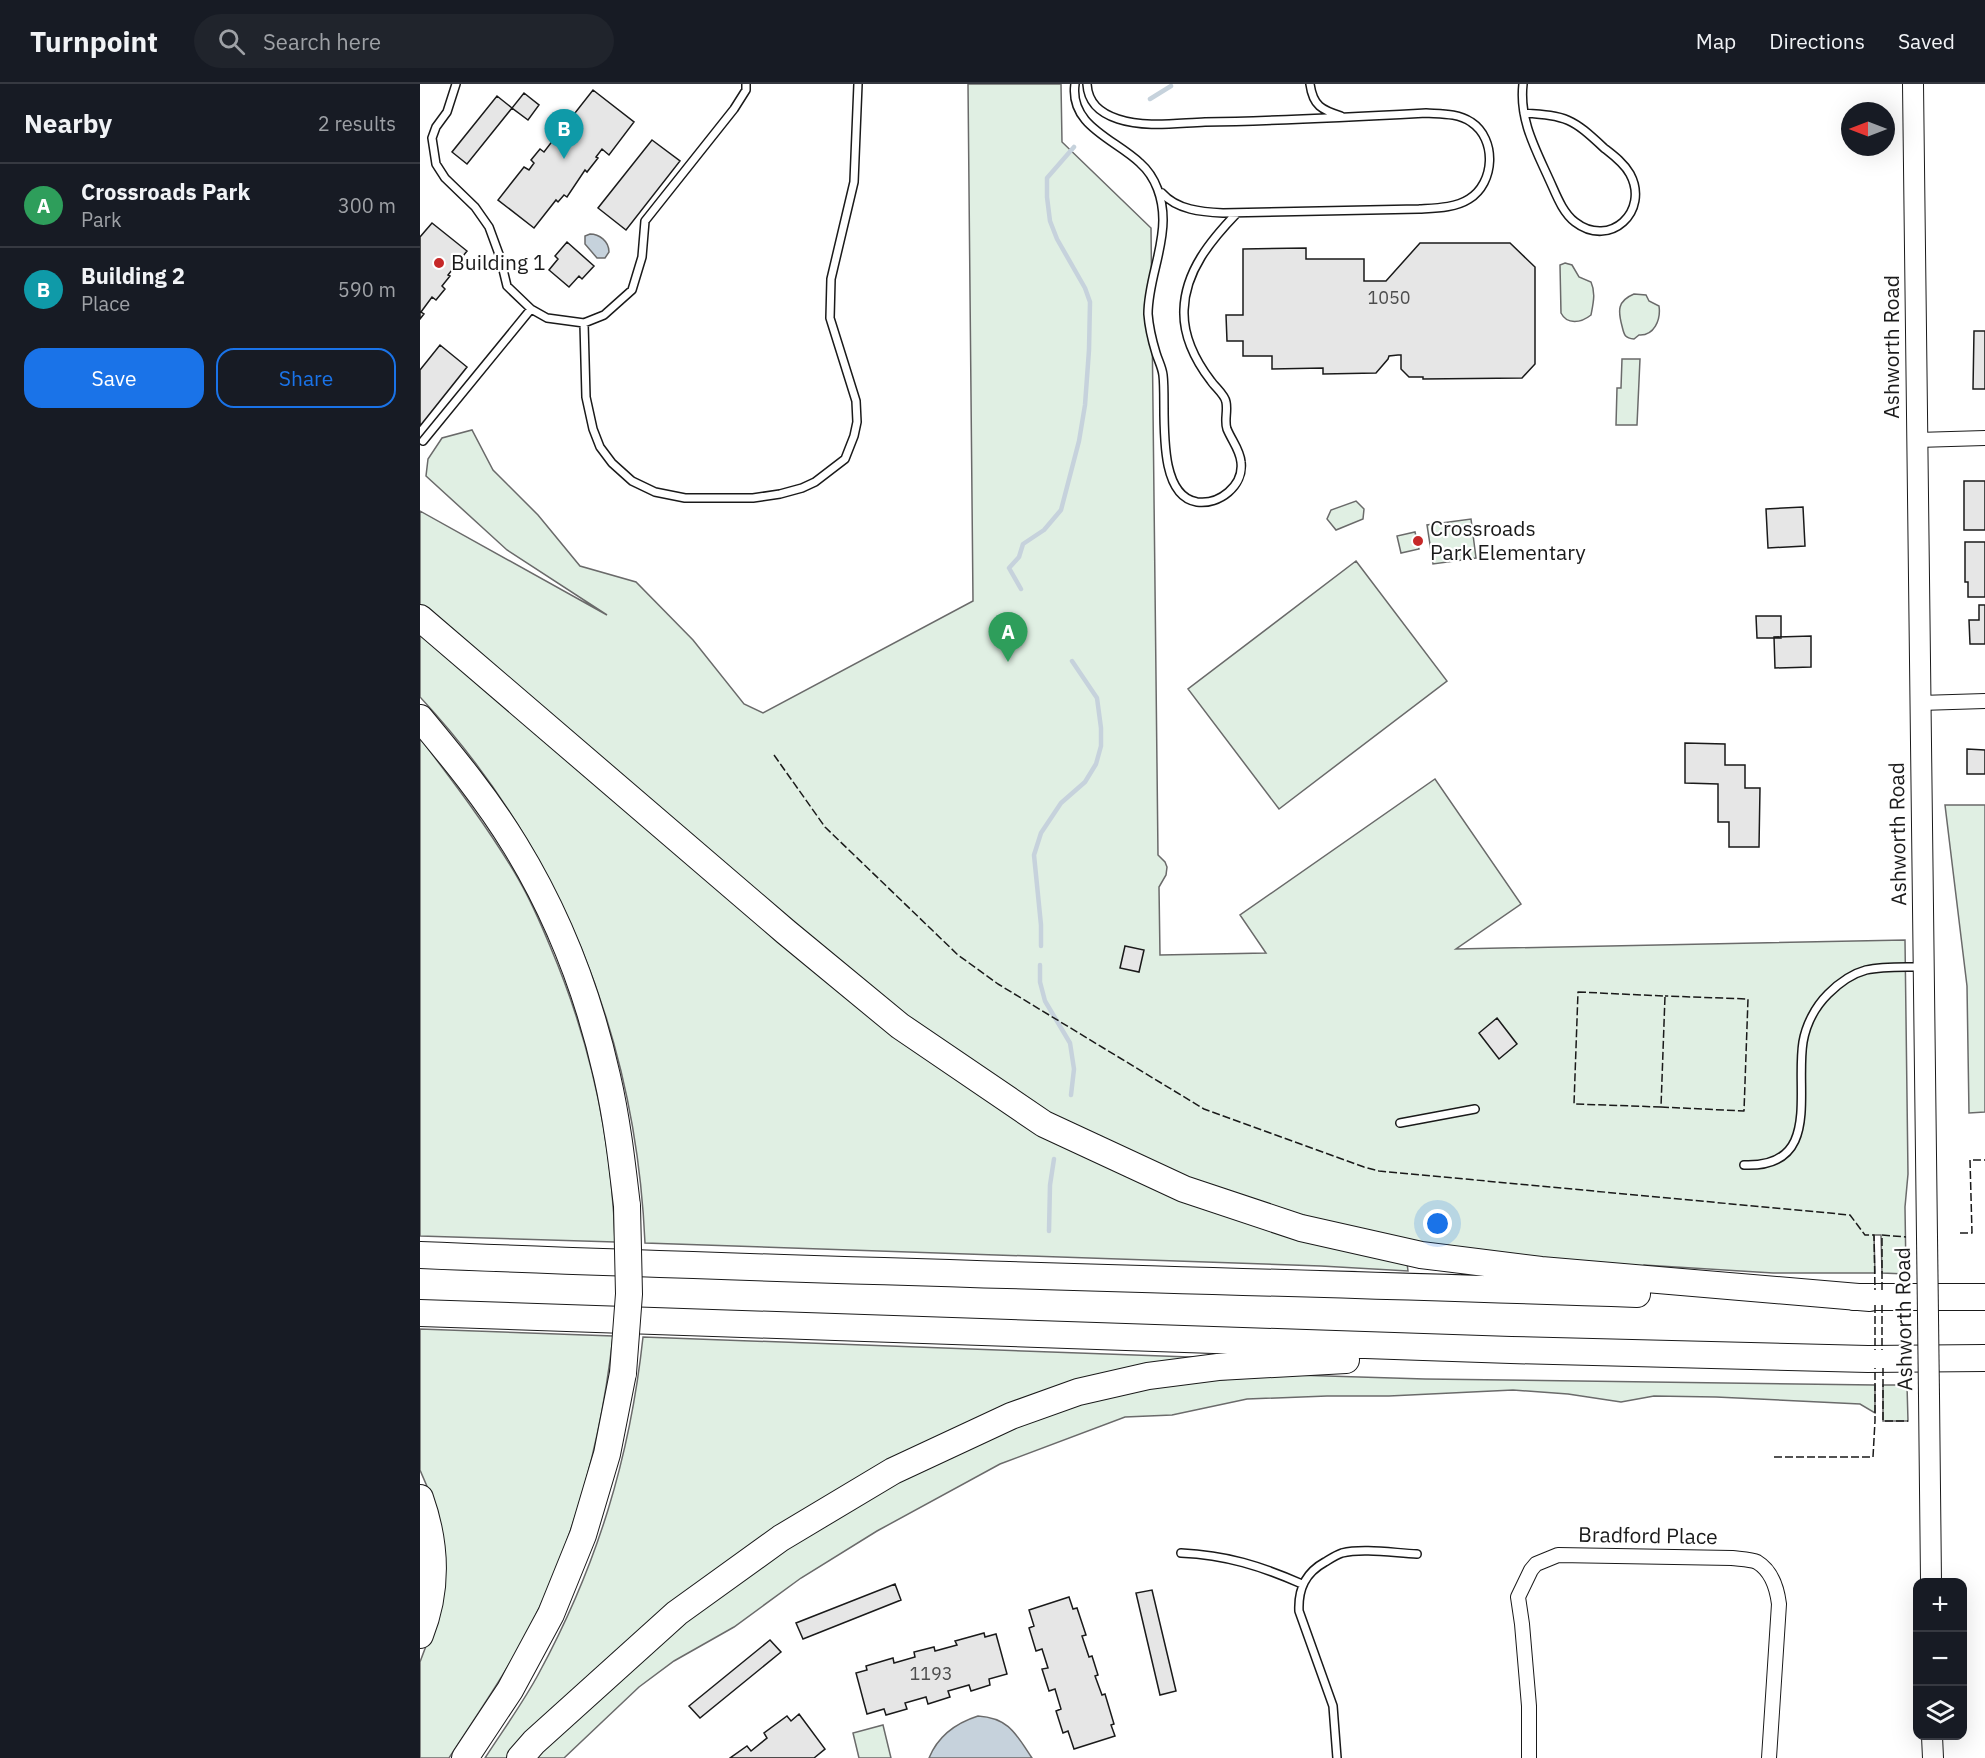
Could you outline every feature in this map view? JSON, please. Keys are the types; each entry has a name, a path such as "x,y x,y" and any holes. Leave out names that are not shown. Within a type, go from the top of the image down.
{"highway":[{"path":"420,618 900,1026 1055,1129 1184,1189 1300,1228 1421,1255 1541,1270 1870,1298"},
{"path":"420,718 469,777 515,846 554,919 585,996 608,1077 622,1158 627,1206 629,1294 623,1373 607,1454 583,1535 551,1614 510,1690 465,1758"},
{"path":"420,1255 702,1267 1272,1281 1671,1295 1985,1297"},
{"path":"420,1313 1511,1350 1868,1359 1985,1358"},
{"path":"520,1758 534,1742 677,1613 781,1538 892,1471 1011,1416 1078,1392 1148,1376 1218,1367 1511,1350"},
{"path":"420,1498 428,1521 434,1561 430,1601 420,1635"}],"main road":[{"name":"Ashworth Road","path":"1913,84 1931,1578"},
{"path":"1932,1740 1933,1758"}],"street":[{"path":"1917,440 1985,438"},
{"path":"1920,703 1985,701"},
{"name":"Bradford Place","path":"1529,1758 1529,1706 1518,1597 1536,1564 1558,1555 1732,1558 1756,1562 1768,1573 1777,1586 1779,1604 1769,1758"}],"lane":[{"path":"456,84 447,112 432,138 436,164 445,178 475,207 489,227 507,286 531,309 547,318 584,323 604,315 632,290 642,257 645,221 734,109 746,90 746,84"},
{"path":"584,323 586,397 593,429 600,447 612,463 632,481 655,492 685,498 753,498 802,488 815,482 845,459 855,429 856,401 830,318 831,279 854,182 858,84"},
{"path":"1075,84 1080,115 1090,126 1142,164 1168,200 1206,212 1419,209 1450,206 1460,204 1478,192 1487,175 1490,155 1484,136 1470,121 1460,117 1426,113 1347,118 1140,123 1120,120 1100,110 1092,104 1087,84"},
{"path":"1310,84 1317,104 1325,111 1347,118"},
{"path":"1523,84 1522,97 1524,113 1526,127 1568,215 1590,229 1612,230 1622,225 1633,209 1635,192 1629,173 1621,163 1569,119 1524,113"},
{"path":"1158,189 1162,200 1163,222 1148,312 1150,332 1163,373 1166,452 1170,476 1176,488 1195,502 1211,501 1227,493 1238,482 1241,472 1240,456 1227,429 1227,401 1193,354 1186,331 1184,312 1186,291 1198,262 1236,213"},
{"path":"423,441 531,309"},
{"path":"1744,1165 1772,1162 1786,1154 1794,1143 1801,1122 1803,1043 1807,1024 1822,1000 1841,982 1865,971 1880,968 1925,967"},
{"path":"1400,1123 1475,1109"},
{"path":"1337,1758 1334,1706 1299,1611 1298,1597 1302,1584 1315,1567 1340,1554 1353,1552 1417,1554"},
{"path":"1181,1553 1204,1554 1241,1561 1266,1568 1302,1584"}],"green space":[{"path":"968,84 1061,84 1062,142 1151,228 1158,855 1167,867 1166,875 1159,887 1160,955 1266,953 1240,915 1435,779 1521,904 1456,949 1905,940 1908,1174 1905,1207 1906,1274 1882,1273 1881,1235 1874,1235 1875,1273 1773,1273 1644,1265 1642,1271 1410,1246 1233,1197 1070,1127 891,1011 420,607 420,511 607,615 507,550 426,476 428,459 442,438 472,430 493,470 538,515 580,566 636,582 693,640 744,704 763,713 973,601"},
{"path":"1565,263 1572,265 1579,277 1591,282 1593,286 1594,298 1591,315 1583,320 1570,321 1561,313 1560,265"},
{"path":"1634,294 1646,295 1649,301 1659,306 1659,311 1658,322 1652,330 1634,339 1626,337 1624,333 1620,307 1624,300"},
{"path":"1622,359 1640,359 1637,425 1616,425 1617,388 1621,388"},
{"path":"1356,501 1364,509 1363,519 1336,530 1327,519 1331,510"},
{"path":"1471,519 1476,558 1433,564 1427,525"},
{"path":"1415,532 1419,549 1401,553 1397,536"},
{"path":"1356,561 1447,681 1279,809 1188,689"},
{"path":"420,631 1005,1111 1407,1263 1408,1271 1321,1266 645,1243 638,1167 626,1092 607,1020 582,949 550,882 513,817 469,755 420,697"},
{"path":"420,738 508,861 528,896 564,982 587,1054 604,1128 615,1242 420,1236"},
{"path":"1945,805 1985,805 1985,1112 1969,1113 1967,986"},
{"path":"420,1329 613,1336 594,1446 563,1553 524,1639 449,1758 420,1758 420,1662 432,1630 432,1498 420,1470"},
{"path":"643,1337 1227,1358 891,1463 508,1758 485,1758 539,1673 560,1633 594,1552 620,1468 637,1382"},
{"path":"1294,1375 1875,1385 1875,1413 1860,1404 1654,1396 1621,1402 1568,1394 1513,1390 1389,1396 1247,1399 1172,1415 1125,1417 1000,1464 877,1531 801,1578 734,1627 674,1661 639,1687 564,1758 533,1758 711,1600 750,1572 921,1466 1060,1409 1171,1385"},
{"path":"1883,1385 1907,1385 1908,1421 1883,1421"},
{"path":"883,1725 891,1758 859,1758 853,1733"}],"shaded area":[{"path":"597,235 605,241 609,252 605,258 597,258 585,244 585,236"},
{"path":"978,1716 997,1720 1011,1729 1032,1758 929,1758 937,1743 949,1731 962,1722"}],"building":[{"path":"593,90 634,122 609,155 602,149 596,157 598,158 587,172 585,170 567,197 564,195 558,202 556,200 534,228 498,200 524,167 529,170 534,163 531,160 540,149 544,152 554,139 550,136 560,124 564,127"},
{"path":"524,93 539,105 528,120 512,108"},
{"path":"497,96 512,108 467,164 452,152"},
{"path":"652,140 680,161 626,230 598,208"},
{"name":"Building 1","path":"432,223 467,251 448,275 450,276 442,286 445,289 436,300 432,297 421,312 424,314 420,319 420,237"},
{"path":"567,242 594,266 582,279 579,276 569,287 549,270 558,259 555,256"},
{"path":"1420,243 1510,243 1535,267 1535,364 1522,378 1423,379 1423,377 1409,377 1401,369 1401,355 1389,356 1376,373 1323,374 1323,368 1272,369 1272,356 1243,356 1243,341 1227,341 1226,315 1243,315 1243,249 1306,248 1306,259 1364,259 1364,281 1386,281"},
{"path":"1974,331 1985,331 1985,389 1973,389"},
{"path":"440,345 467,367 420,426 420,370"},
{"path":"1964,481 1985,481 1985,530 1964,530"},
{"path":"1803,507 1805,546 1768,548 1766,509"},
{"path":"1965,542 1985,542 1985,597 1968,597 1968,582 1965,582"},
{"path":"1979,605 1985,605 1985,644 1970,644 1969,620 1979,620"},
{"path":"1756,616 1781,616 1781,638 1757,638"},
{"path":"1811,636 1811,667 1775,668 1774,637"},
{"path":"1685,743 1725,744 1725,765 1745,765 1745,788 1760,788 1759,847 1729,847 1729,822 1718,822 1718,784 1685,783"},
{"path":"1967,749 1985,750 1985,774 1967,774"},
{"path":"1125,946 1144,950 1139,972 1120,968"},
{"path":"1497,1018 1517,1044 1499,1059 1479,1033"},
{"path":"895,1584 901,1600 803,1639 796,1623"},
{"path":"1152,1590 1176,1691 1160,1695 1136,1593"},
{"path":"1069,1597 1073,1609 1077,1608 1086,1635 1082,1636 1089,1657 1092,1656 1098,1675 1095,1676 1102,1695 1105,1694 1114,1724 1111,1725 1115,1736 1074,1749 1068,1731 1063,1733 1056,1711 1061,1709 1055,1689 1049,1691 1042,1669 1048,1668 1042,1649 1036,1651 1029,1628 1034,1626 1029,1610"},
{"path":"984,1633 985,1637 996,1634 1007,1674 989,1679 990,1685 971,1691 969,1685 948,1691 950,1697 928,1704 926,1697 905,1703 907,1709 886,1715 884,1709 867,1714 856,1673 867,1670 866,1666 893,1658 894,1663 915,1657 914,1652 934,1647 935,1651 957,1645 955,1641"},
{"path":"770,1640 781,1652 700,1718 689,1706"},
{"path":"799,1714 825,1749 814,1758 730,1758 747,1746 751,1751 767,1738 764,1733 787,1716 791,1721"}],"waterway":[{"path":"1150,99 1171,86"},
{"path":"1021,589 1009,568 1019,557 1023,544 1044,530 1061,510 1079,441 1085,405 1090,302 1085,288 1057,239 1050,221 1047,197 1047,178 1074,147"},
{"path":"1041,946 1034,855 1041,833 1061,803 1085,782 1096,764 1101,746 1097,698 1072,661"},
{"path":"1040,965 1040,982 1045,1001 1070,1043 1074,1069 1071,1095"},
{"path":"1049,1231 1050,1185 1054,1159"}],"fence":[{"path":"774,755 825,827 958,955 998,984 1204,1109 1379,1171 1850,1215 1865,1235 1874,1235 1875,1290"},
{"path":"1578,992 1665,996 1661,1107 1574,1104 1578,992"},
{"path":"1661,1107 1744,1111 1748,999 1665,996"},
{"path":"1960,1233 1972,1233 1970,1160 1985,1160"},
{"path":"1882,1290 1882,1235 1906,1237"},
{"path":"1875,1305 1875,1350"},
{"path":"1882,1305 1882,1350"},
{"path":"1774,1457 1873,1457 1875,1368"},
{"path":"1883,1368 1883,1421 1908,1421"}],"place":[{"name":"Building 2","path":"564,159"},
{"name":"Building 1","path":"439,263"},
{"name":"Crossroads Park Elementary","path":"1418,541"},
{"name":"Crossroads Park","path":"1008,662"}]}
